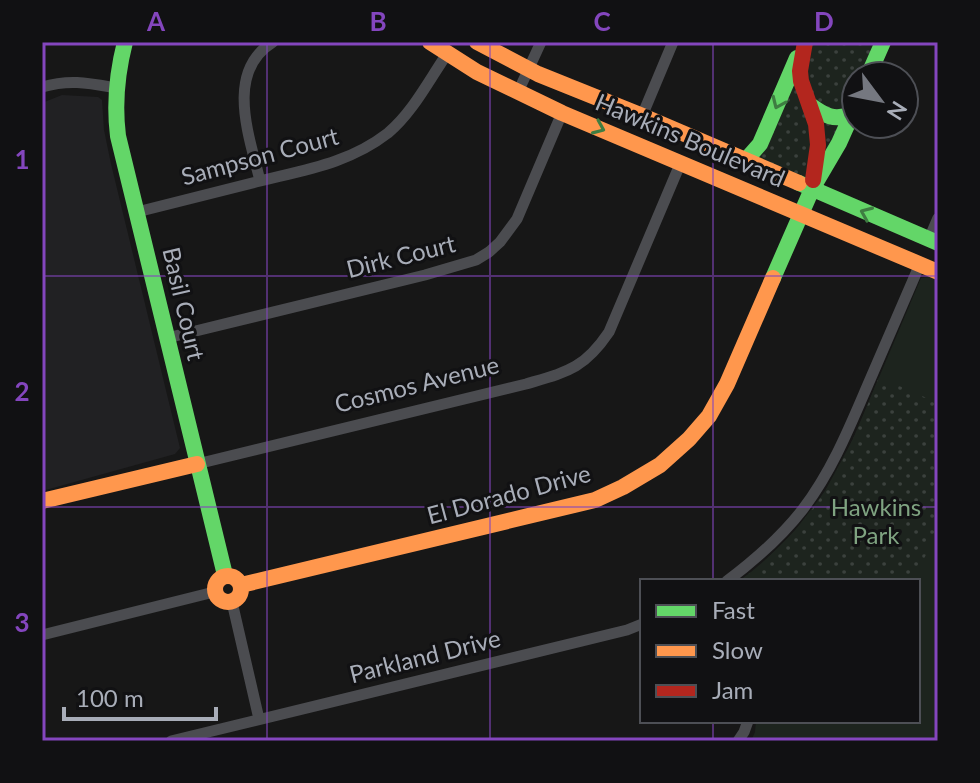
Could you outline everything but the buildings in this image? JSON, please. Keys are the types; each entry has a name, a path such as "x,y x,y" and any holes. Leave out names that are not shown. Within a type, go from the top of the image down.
{"main road":[{"name":"Basil Court","path":"125,42 116,88 117,126 225,575"},
{"name":"Hawkins Boulevard","path":"430,42 447,54 562,113 938,272"},
{"name":"Hawkins Boulevard","path":"477,42 528,70 585,95 642,116 933,241"},
{"path":"804,42 801,81 816,124 818,145 812,189"},
{"path":"745,161 760,144 804,42"},
{"path":"810,105 833,120 840,119"},
{"path":"812,189 840,140"},
{"name":"El Dorado Drive","path":"241,585 595,500 660,465 699,428 727,384 812,189"},
{"name":"Cosmos Avenue","path":"42,501 197,464"},
{"path":"225,575 235,577 241,585 240,595 232,602 221,601 214,592 216,581 225,575"}],"street":[{"path":"260,181 245,122 244,93 253,64 273,42"},
{"path":"518,92 541,42"},
{"path":"642,116 673,42"},
{"name":"Sampson Court","path":"137,212 334,163 354,154 389,131 405,116 447,54"},
{"path":"42,87 69,82 116,88"},
{"name":"Dirk Court","path":"167,338 476,260 500,242 517,219 562,113"},
{"name":"Cosmos Avenue","path":"197,464 526,384 573,369 598,348 609,332 681,162"},
{"path":"933,241 938,218"},
{"path":"729,579 791,524 829,470 920,264"},
{"path":"42,635 214,592"},
{"path":"232,602 259,719"},
{"name":"Parkland Drive","path":"171,741 640,625"},
{"path":"738,741 747,723"}],"shaded area":[{"path":"62,95 98,97 102,100 111,164 180,448 175,454 42,491 42,103"}],"green space":[{"path":"807,42 877,42 869,60 840,60 840,126 815,182 757,157"},
{"name":"Hawkins Park","path":"921,278 938,278 938,741 751,741 756,723 920,723 920,579 742,579 794,532 825,491 853,439"},
{"name":"Hawkins Park","path":"879,377 938,403 938,529 911,579 742,579 786,540 807,516 833,477"}],"traffic: fast":[{"path":"125,42 117,89 118,136 225,575"},
{"path":"875,60 883,42"},
{"path":"745,161 760,144 797,58"},
{"path":"810,105 820,112 840,117"},
{"path":"773,278 812,189 840,140"},
{"path":"799,183 938,243"}],"traffic: slow":[{"path":"430,42 477,72 562,113 938,272"},
{"path":"477,42 538,74 799,183"},
{"path":"241,585 595,500 623,487 660,465 709,416 727,384 773,278"},
{"path":"42,501 197,464"},
{"path":"228,576 238,579 241,589 238,599 228,602 218,599 215,589 218,579 228,576"}],"traffic: jam":[{"path":"805,42 801,81 816,124 818,145 813,180"}]}
